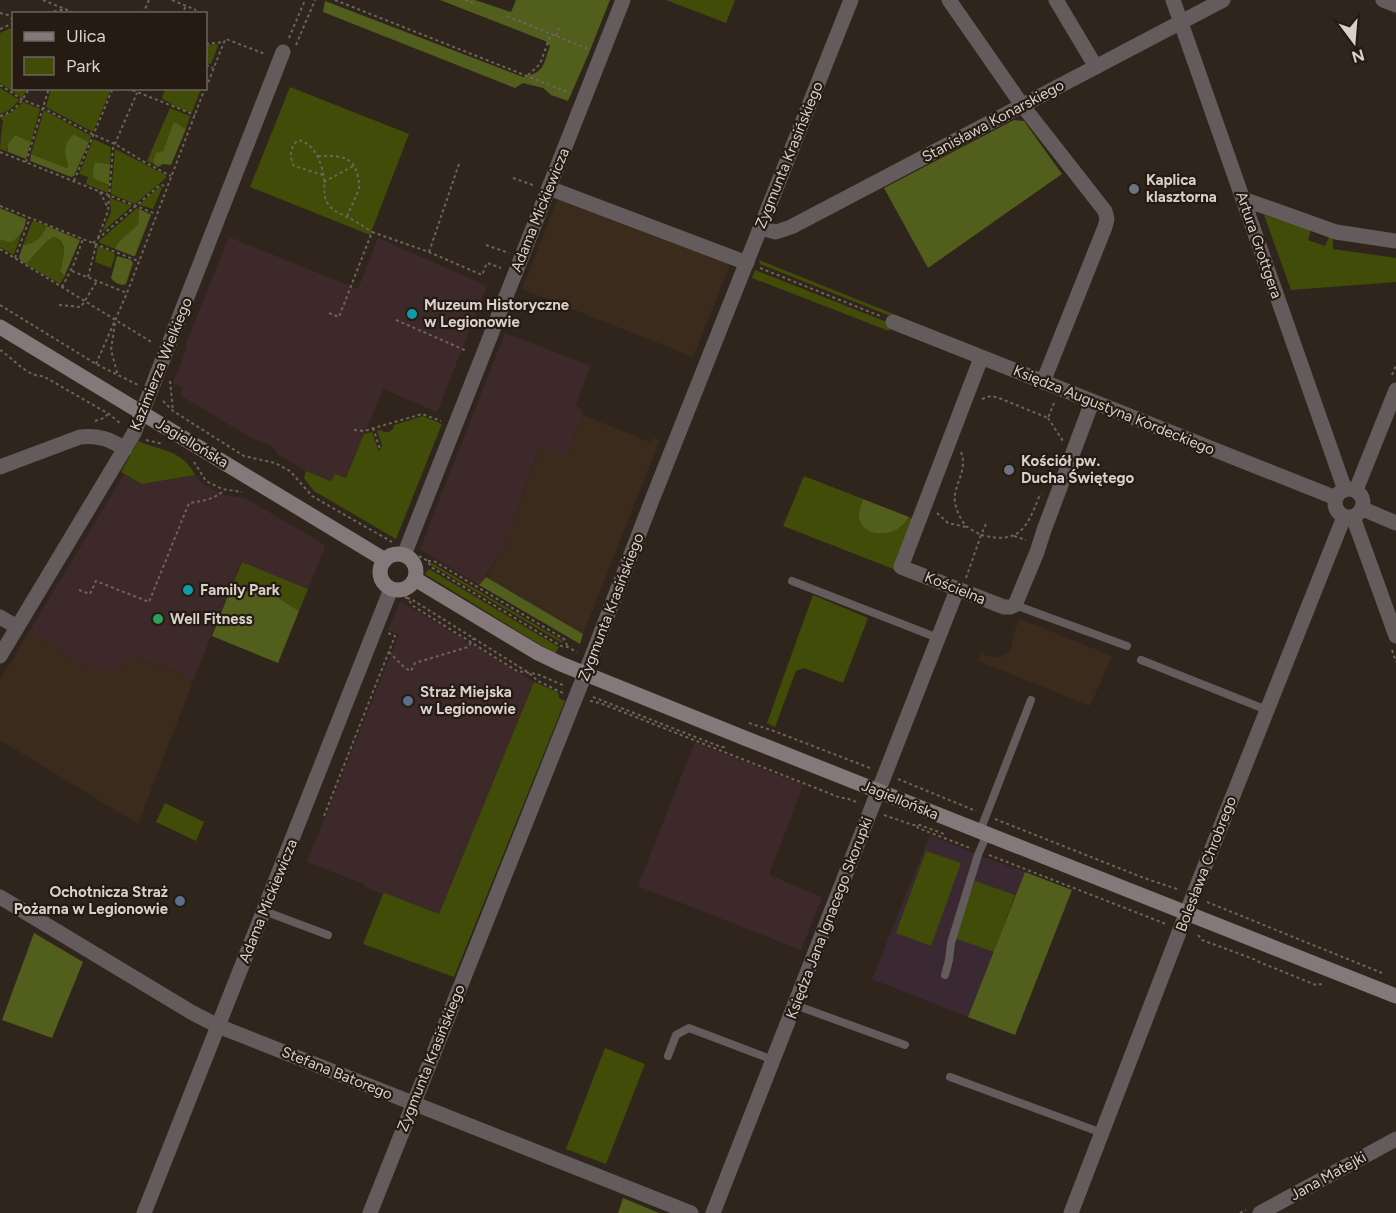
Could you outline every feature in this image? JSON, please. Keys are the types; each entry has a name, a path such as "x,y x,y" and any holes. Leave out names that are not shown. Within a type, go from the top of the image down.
{"street":[{"name":"Adama Mickiewicza","path":"405,551 623,0"},
{"name":"Zygmunta Krasińskiego","path":"370,1213 652,500 751,265 760,228 851,0"},
{"path":"949,0 1022,105 1106,211 1105,227 1043,382"},
{"path":"1056,0 1096,67"},
{"name":"Artura Grottgera","path":"1173,0 1346,492"},
{"name":"Stanisława Konarskiego","path":"760,228 776,232 791,227 1223,0"},
{"path":"1383,0 1396,5"},
{"name":"Kazimierza Wielkiego","path":"0,656 134,433 283,52"},
{"path":"549,189 751,265"},
{"path":"1243,199 1336,232 1396,241"},
{"name":"Księdza Augustyna Kordeckiego","path":"893,322 1092,402 1346,492"},
{"name":"Jagiellońska","path":"0,327 385,560"},
{"name":"Kościelna","path":"981,358 901,567 1004,607 1015,605"},
{"path":"1396,390 1336,509 1339,514 1353,514 1396,523"},
{"path":"1015,605 1092,402"},
{"path":"0,467 80,437 105,438 125,448"},
{"path":"1346,492 1363,499 1353,514"},
{"path":"1353,514 1392,639"},
{"name":"Bolesława Chrobrego","path":"1071,1213 1267,710 1353,514"},
{"path":"405,551 415,564 417,574 413,583 395,594 383,583 380,573 382,563 394,554 405,551"},
{"name":"Jagiellońska","path":"415,579 538,653 585,674 1396,996"},
{"name":"Księdza Jana Ignacego Skorupki","path":"713,1213 938,638 959,590"},
{"name":"Adama Mickiewicza","path":"144,1213 264,911 395,594"},
{"path":"0,617 17,627"},
{"name":"Stefana Batorego","path":"0,897 218,1026 691,1213"},
{"name":"Jana Matejki","path":"1260,1213 1396,1139"}],"lane":[{"path":"792,581 938,638"},
{"path":"1015,605 1127,646"},
{"path":"1141,660 1267,710"},
{"path":"945,975 951,943 981,850 986,815 1031,700"},
{"path":"264,911 328,935"},
{"path":"795,1005 905,1045"},
{"path":"668,1056 676,1035 689,1028 773,1060"},
{"path":"950,1077 1101,1133"}],"path":[{"path":"43,0 73,12"},
{"path":"172,0 196,10"},
{"path":"283,52 305,0"},
{"path":"283,52 297,44 315,0"},
{"path":"335,0 575,95"},
{"path":"465,0 473,3"},
{"path":"183,12 186,6"},
{"path":"52,12 66,9"},
{"path":"507,16 593,51"},
{"path":"556,36 559,28"},
{"path":"527,76 540,64 551,34"},
{"path":"207,44 224,42 226,39 267,55 270,65 277,68"},
{"path":"207,83 224,42"},
{"path":"207,65 213,68"},
{"path":"0,85 23,100 115,144 171,176"},
{"path":"0,116 16,108 28,90"},
{"path":"26,162 48,90"},
{"path":"74,181 112,90"},
{"path":"131,90 195,115"},
{"path":"96,364 127,293 204,90"},
{"path":"98,238 108,208 113,148 137,93"},
{"path":"323,175 294,166 291,152 298,140 306,142 318,156 323,175 324,194 328,205 335,212 372,232 429,252 482,275 487,263 506,270"},
{"path":"0,152 156,214"},
{"path":"318,156 349,159 355,165 359,189 347,217"},
{"path":"429,252 460,161"},
{"path":"324,182 355,165"},
{"path":"513,178 527,183"},
{"path":"88,278 94,243 98,238 160,185 167,186"},
{"path":"100,192 108,208"},
{"path":"0,206 138,261"},
{"path":"15,258 30,218"},
{"path":"329,314 339,317 372,232"},
{"path":"62,287 72,270 82,239"},
{"path":"486,245 501,251"},
{"path":"0,249 158,346"},
{"path":"751,265 877,315"},
{"path":"72,270 127,293"},
{"path":"59,305 81,307 97,281"},
{"path":"0,305 96,364 140,386"},
{"path":"115,320 111,350 118,376"},
{"path":"396,320 473,353"},
{"path":"0,350 36,376 43,375 109,414 126,427"},
{"path":"1392,375 1396,364"},
{"path":"1048,418 1060,389"},
{"path":"158,396 173,411 244,456 275,463 290,471 312,496 405,551 428,561 434,561 564,639 568,647 561,646 431,567 428,561"},
{"path":"980,399 991,396 999,398 1048,418 1064,443"},
{"path":"354,430 364,431 422,414 445,423"},
{"path":"112,424 115,418"},
{"path":"373,428 380,449"},
{"path":"142,438 169,446"},
{"path":"960,450 963,458 963,471 954,496 956,506 966,526"},
{"path":"79,590 90,594 96,581 148,602 189,503 209,500 218,496 223,490 206,481 190,459"},
{"path":"925,502 948,523 966,526 981,535 1007,538 1014,536 1029,522 1039,497 1045,492"},
{"path":"959,590 986,524"},
{"path":"395,594 411,599 529,672 538,681 568,695"},
{"path":"324,816 395,636 385,632"},
{"path":"389,652 411,671 415,663 468,647 474,638"},
{"path":"1392,639 1396,662"},
{"path":"586,702 591,700 600,703 863,805"},
{"path":"750,723 774,730 1385,974"},
{"path":"882,814 913,825 921,825 988,855 1173,927"}],"shaded area":[{"path":"558,198 730,264 693,357 522,289"},
{"path":"229,237 358,289 378,238 487,286 437,412 383,389 346,479 332,481 306,471 277,454 271,446 248,436 180,395 182,387 173,383 187,347 185,346"},
{"path":"505,333 591,366 575,406 583,410 583,415 566,456 540,446 502,551 479,585 420,549"},
{"path":"583,415 649,442 655,438 660,440 583,634 486,577 502,551 541,445 566,456"},
{"name":"Family Park","path":"124,474 142,484 195,475 202,483 223,495 245,498 325,545 308,589 241,562 193,681 183,678 184,674 135,656 115,671 88,668 29,632"},
{"path":"400,601 534,682 439,914 365,887 364,884 307,862 399,635 388,630"},
{"path":"1020,619 1112,656 1090,706 978,661 981,654 994,657 1007,654"},
{"path":"29,632 88,668 115,671 131,661 134,656 184,674 183,678 193,681 138,824 0,740 0,680"},
{"path":"695,742 803,785 769,875 822,897 801,950 638,886"},
{"path":"930,835 1025,872 968,1017 872,979"}],"green space":[{"path":"440,0 475,0 511,12 516,0 610,0 568,101 551,95 543,88 523,83 515,88 323,12 325,1 523,77 536,73 542,67 550,46 545,41"},
{"path":"666,0 735,0 726,23"},
{"path":"12,27 12,90 26,90 22,98 0,83 0,33"},
{"path":"217,44 218,46 211,64 207,63 207,45"},
{"path":"290,87 409,134 370,235 250,187"},
{"path":"0,88 20,100 8,111 0,114"},
{"path":"51,90 111,90 93,132 46,107"},
{"path":"164,90 201,90 192,112 171,105 162,99"},
{"path":"23,102 40,109 31,142 15,135 8,145 8,152 0,149 3,121 0,117 12,112"},
{"path":"170,108 190,116 186,129 174,123 163,151 153,162 155,165 147,161"},
{"path":"44,110 91,136 89,142 74,134 66,158 67,168 31,154"},
{"path":"1014,120 1024,121 1062,174 928,268 884,188"},
{"path":"174,122 186,129 171,165 163,164 158,167 153,162 156,153 163,151"},
{"path":"74,134 89,142 74,176 71,177 30,161 31,154 67,168 65,148"},
{"path":"15,135 31,142 26,159 8,152 8,144"},
{"path":"93,139 111,147 110,164 95,162 94,179 109,185 108,193 86,184 88,177 79,174"},
{"path":"115,149 166,175 166,178 135,204 111,194"},
{"path":"95,162 110,164 109,185 94,179"},
{"path":"159,187 162,188 153,209 139,205"},
{"path":"110,198 132,206 102,232 111,212"},
{"path":"0,208 26,219 22,233 11,242 0,240"},
{"path":"137,208 139,209 138,224 117,244 115,249 98,242"},
{"path":"139,209 151,215 135,256 133,256 115,249 117,244 138,224"},
{"path":"1264,215 1311,230 1308,240 1325,246 1329,237 1333,238 1333,249 1396,258 1396,282 1291,290"},
{"path":"32,222 47,226 38,239 23,245"},
{"path":"47,226 80,240 64,277 60,271 64,248 54,237 47,241 26,264 19,257 23,245 38,239"},
{"path":"21,235 13,255 0,247 0,240 11,240"},
{"path":"54,237 63,246 64,253 61,274 64,277 60,284 26,264 47,241"},
{"path":"98,246 114,253 111,268 95,262"},
{"path":"117,256 131,260 133,263 126,284 122,285 111,278"},
{"path":"759,260 896,315 895,318 760,264"},
{"path":"755,270 892,324 889,331 752,278"},
{"path":"423,416 442,424 396,539 314,491 304,478 306,471 331,481 335,474 346,478 364,434 372,432 379,451 382,445 377,431 389,432 394,425"},
{"path":"138,441 177,455 190,466 195,475 142,484 121,472"},
{"path":"804,476 863,499 859,511 861,523 874,532 885,533 895,530 909,517 915,520 896,570 783,526"},
{"path":"863,499 909,517 902,526 894,531 882,534 870,531 861,524 859,518"},
{"path":"242,562 308,589 299,611 270,594 248,591 227,598"},
{"path":"432,563 563,641 562,643 431,565"},
{"path":"429,569 559,647 555,654 425,574"},
{"path":"486,577 583,634 580,644 479,585"},
{"path":"248,591 270,594 299,611 278,663 212,636 227,598"},
{"path":"813,595 868,618 843,683 804,668 796,671 775,727 767,723"},
{"path":"534,682 558,692 559,698 565,701 454,977 363,944 385,893 439,914"},
{"path":"165,803 204,822 196,841 156,822"},
{"path":"926,851 961,863 931,946 896,933"},
{"path":"1025,872 1072,890 1015,1035 968,1017"},
{"path":"975,881 1015,895 994,952 954,938"},
{"path":"34,933 83,962 52,1038 2,1020"},
{"path":"605,1048 645,1064 606,1164 566,1149"},
{"path":"623,1198 659,1213 618,1213"}],"place":[{"name":"Kaplica klasztorna","path":"1134,189"},
{"name":"Muzeum Historyczne w Legionowie","path":"412,314"},
{"name":"Kościół pw. Ducha Świętego","path":"1009,470"},
{"name":"Family Park","path":"188,590"},
{"name":"Well Fitness","path":"158,619"},
{"name":"Straż Miejska w Legionowie","path":"408,701"},
{"name":"Ochotnicza Straż Pożarna w Legionowie","path":"180,901"}]}
